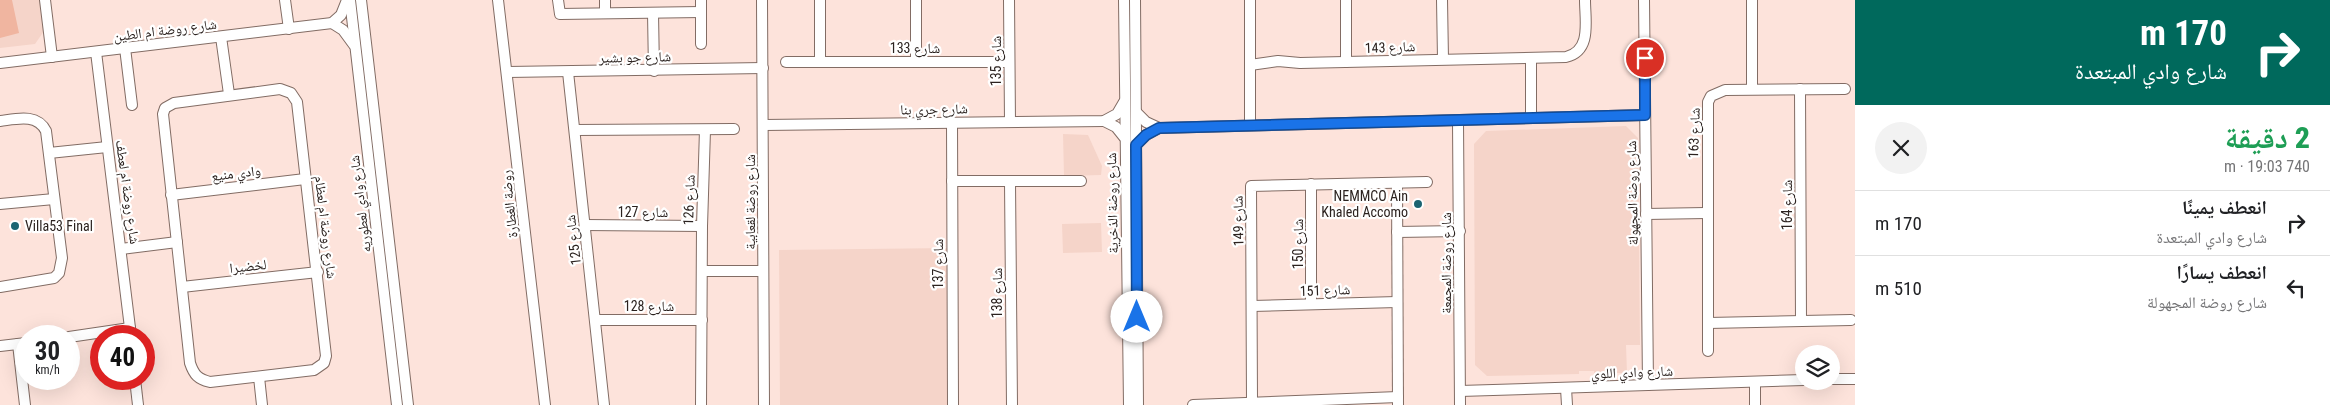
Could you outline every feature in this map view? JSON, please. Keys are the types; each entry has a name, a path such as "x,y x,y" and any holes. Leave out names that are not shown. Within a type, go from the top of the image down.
{"street":[{"path":"45,0 52,57"},
{"path":"285,0 289,29"},
{"path":"348,0 341,15 332,23 348,35 356,50"},
{"name":"شارع وادي لعطوريه","path":"348,0 356,50 398,405"},
{"name":"شارع وادي لعطوريه","path":"364,0 408,405"},
{"name":"روضة الغطارة","path":"498,0 545,405"},
{"path":"558,0 560,14 701,12"},
{"path":"605,0 605,13"},
{"path":"700,44 701,0"},
{"name":"شارع روضة لقعابية","path":"762,0 764,405"},
{"path":"820,0 820,62"},
{"path":"916,0 916,62"},
{"name":"شارع 135","path":"1010,0 1010,122"},
{"name":"شارع روضة الذخرية","path":"1124,0 1124,137 1129,405"},
{"name":"شارع روضة الذخرية","path":"1135,0 1138,405"},
{"path":"1250,0 1250,125"},
{"path":"1346,0 1346,62"},
{"path":"1442,0 1442,59"},
{"name":"شارع 143","path":"1250,65 1278,61 1300,63 1566,57 1580,51 1585,35 1585,0"},
{"name":"شارع روضة المجهولة","path":"1644,0 1648,385"},
{"path":"1752,0 1752,89"},
{"path":"653,13 654,71"},
{"name":"شارع روضة ام الطين","path":"0,63 332,23"},
{"path":"221,37 228,94"},
{"path":"125,48 132,105"},
{"name":"شارع روضة ام لعطف","path":"96,52 129,325"},
{"path":"1531,58 1531,118"},
{"name":"شارع 133","path":"786,62 1009,62"},
{"name":"شارع جو بشير","path":"507,72 763,68"},
{"name":"شارع 125","path":"568,72 604,405"},
{"name":"شارع روضة ام لعظام","path":"280,89 291,92 295,97 327,348 324,363 314,370 210,382 197,377 190,363 162,119 165,108 174,103 228,94 280,89"},
{"name":"شارع 163","path":"1708,351 1706,213 1708,102 1718,92 1752,89 1845,89"},
{"name":"شارع 164","path":"1800,89 1801,320"},
{"path":"1104,121 1118,114 1124,100"},
{"path":"1136,112 1146,122 1159,128"},
{"path":"1136,145 1146,135 1159,128 1645,115"},
{"path":"0,121 28,118 38,121 46,131 62,258 59,273 48,280 0,287"},
{"path":"1104,121 1116,127 1124,137"},
{"name":"شارع جري بنا","path":"764,125 1104,121"},
{"name":"شارع روضة المجمعة","path":"1458,121 1460,405"},
{"name":"شارع 137","path":"952,122 953,405"},
{"path":"575,130 734,129"},
{"name":"شارع 126","path":"701,405 702,226 705,130"},
{"path":"49,153 108,147"},
{"name":"وادي منيع","path":"171,195 305,179"},
{"path":"952,181 1081,181"},
{"name":"شارع 138","path":"1010,182 1012,405"},
{"path":"1193,405 1252,402 1398,401 1398,182"},
{"name":"شارع 149","path":"1252,402 1251,186 1427,182"},
{"name":"شارع 150","path":"1311,184 1311,304"},
{"path":"0,204 54,199"},
{"path":"1646,214 1706,213"},
{"name":"شارع 127","path":"585,225 702,226"},
{"path":"1398,232 1460,231"},
{"path":"121,249 177,242"},
{"path":"702,271 763,271"},
{"name":"لخضيرا","path":"182,288 318,272"},
{"name":"شارع 151","path":"1252,306 1397,302"},
{"name":"شارع 128","path":"596,320 702,320"},
{"path":"1708,322 1851,320"},
{"path":"0,346 15,344"},
{"path":"259,377 262,405"},
{"path":"1840,379 1855,378"},
{"name":"شارع وادي اللوي","path":"1460,391 1795,380"},
{"path":"1755,382 1755,405"},
{"path":"392,405 396,388"},
{"path":"1566,388 1566,405"},
{"path":"24,390 25,405"},
{"path":"136,390 138,405"}],"shaded area":[{"path":"0,0 40,0 44,31 35,44 0,48"},
{"path":"0,0 12,0 19,33 0,38"},
{"path":"1626,126 1638,138 1640,345 1626,345 1627,373 1579,371 1579,374 1487,376 1475,365 1474,144 1486,131"},
{"path":"1063,134 1088,135 1102,166 1101,175 1064,176"},
{"path":"1101,223 1102,252 1063,253 1062,224"},
{"path":"949,248 950,405 780,405 779,250"}],"place":[{"name":"NEMMCO Ain Khaled Accomo","path":"1418,204"},
{"name":"Villa53 Final","path":"15,226"}],"route":[{"path":"1137,317 1136,145 1152,131 1159,128 1250,125 1645,115 1645,58"}]}
